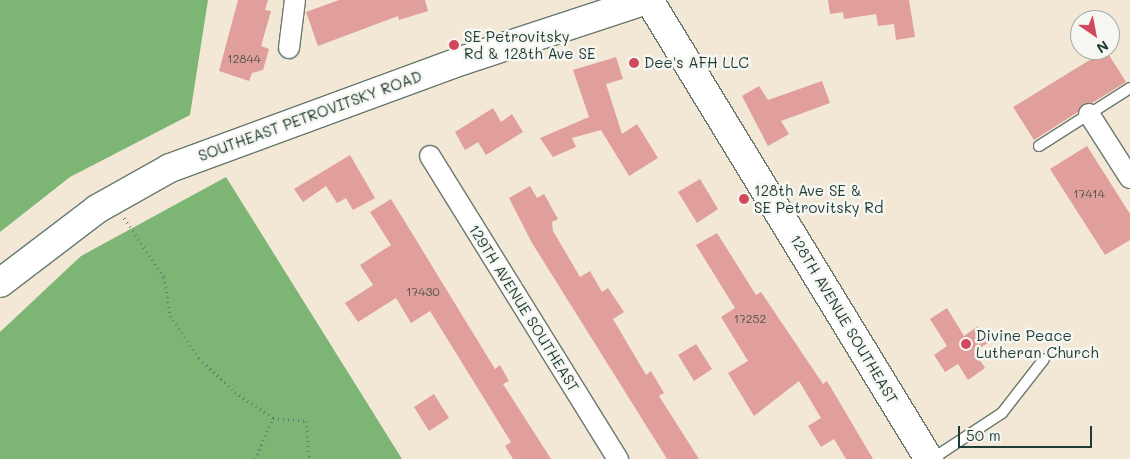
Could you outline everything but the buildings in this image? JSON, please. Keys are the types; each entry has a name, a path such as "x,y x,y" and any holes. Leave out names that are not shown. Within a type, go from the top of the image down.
{"main road":[{"name":"SOUTHEAST PETROVITSKY ROAD","path":"0,283 113,199 170,168 464,60 648,0"},
{"name":"128TH AVENUE SOUTHEAST","path":"648,0 931,459"}],"street":[{"path":"289,48 295,0"},
{"path":"1089,114 1130,178"},
{"name":"129TH AVENUE SOUTHEAST","path":"430,156 618,459"}],"lane":[{"path":"1039,146 1130,88"},
{"path":"931,459 1002,414 1044,359"}],"path":[{"path":"113,199 164,277 170,316 182,335 215,375 273,418 306,421 309,459"},
{"path":"255,459 273,418"}],"green space":[{"path":"0,0 208,0 190,115 70,177 0,232"},
{"path":"226,177 402,459 0,459 0,332 81,256"}],"place":[{"name":"SE Petrovitsky Rd & 128th Ave SE","path":"454,45"},
{"name":"Dee's AFH LLC","path":"634,63"},
{"name":"128th Ave SE & SE Petrovitsky Rd","path":"744,199"},
{"name":"Divine Peace Lutheran Church","path":"966,344"}]}
